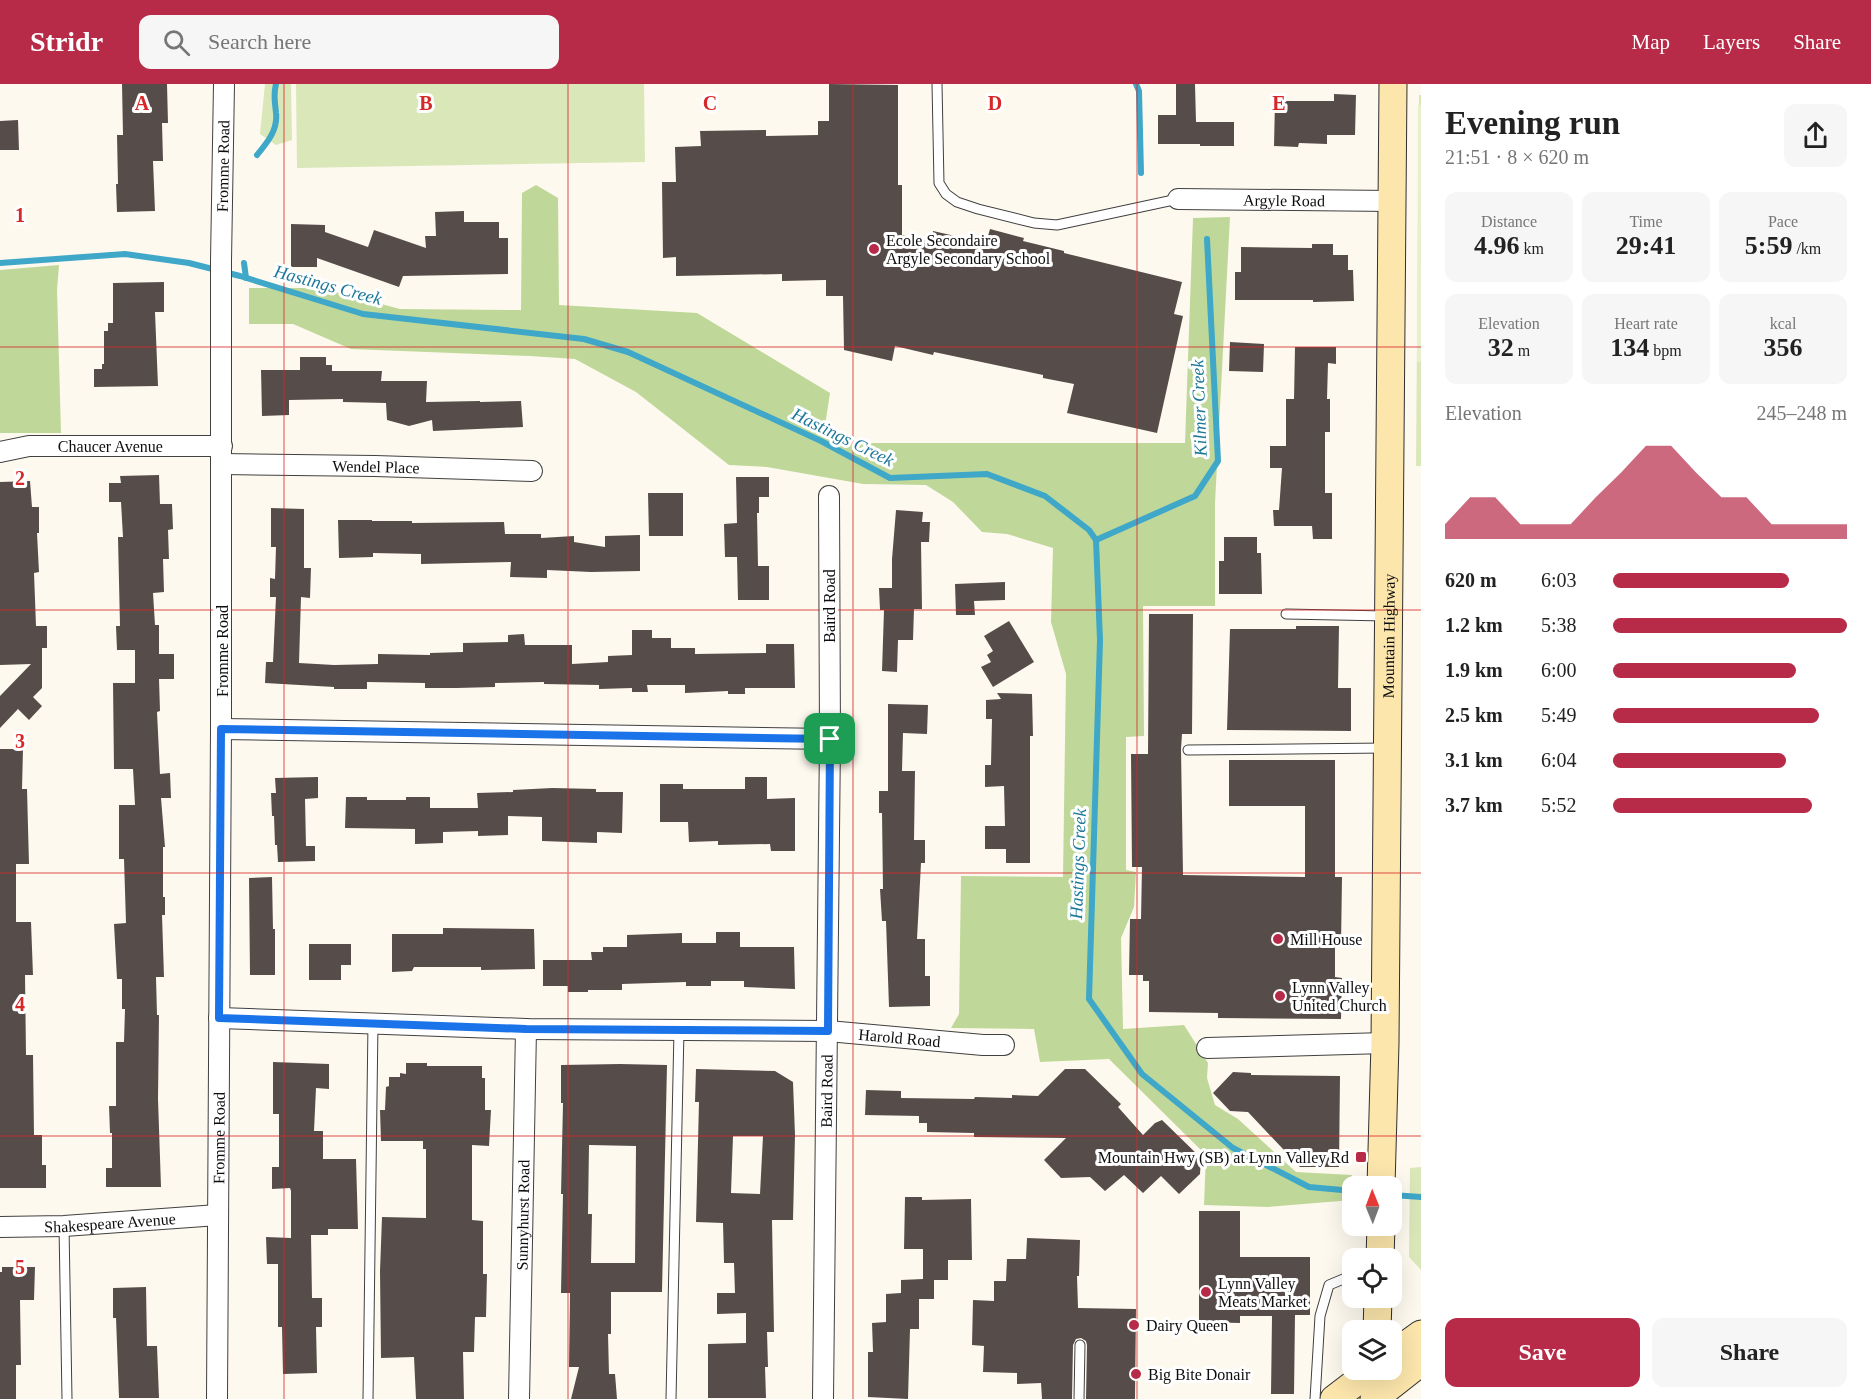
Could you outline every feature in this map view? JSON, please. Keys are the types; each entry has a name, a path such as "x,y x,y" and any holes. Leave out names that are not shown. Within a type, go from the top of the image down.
{"street":[{"name":"Fromme Road","path":"217,1399 221,261 224,84"},
{"name":"Mountain Highway","path":"1382,1176 1393,84"},
{"name":"Argyle Road","path":"1178,199 1392,201"},
{"name":"Chaucer Avenue","path":"0,452 29,446 222,455"},
{"name":"Wendel Place","path":"222,455 532,471"},
{"name":"Baird Road","path":"824,1399 830,739 829,496"},
{"path":"221,729 830,739"},
{"name":"Harold Road","path":"219,1018 526,1029 828,1031 1004,1046"},
{"name":"Sunnyhurst Road","path":"519,1399 526,1029"},
{"path":"1207,1048 1385,1043"},
{"name":"Shakespeare Avenue","path":"0,1227 64,1226 218,1215"},
{"path":"1402,1348 1421,1334"},
{"path":"1373,1399 1421,1362"},
{"path":"1334,1399 1360,1380"},
{"path":"1373,1380 1373,1399"}],"lane":[{"path":"937,84 939,183 946,194 957,202 1034,223 1057,225 1178,199"},
{"path":"1286,615 1389,616"},
{"path":"1188,750 1388,748"},
{"path":"368,1399 373,1023"},
{"path":"671,1399 679,1030"},
{"path":"64,1226 67,1399"},
{"path":"1316,1399 1320,1316 1329,1285 1342,1280"},
{"path":"1079,1399 1080,1345"}],"green space":[{"path":"265,84 291,84 292,140 276,145 260,134"},
{"path":"296,84 644,84 645,162 297,168"},
{"path":"1419,95 1421,95 1421,466 1416,466"},
{"path":"1418,105 1421,105 1421,362 1417,362"},
{"path":"536,185 558,198 559,305 697,313 830,393 824,432 847,443 1185,443 1193,218 1230,217 1215,503 1215,606 1143,606 1144,736 1126,737 1126,870 1136,872 1134,907 1121,938 1123,1029 1184,1025 1208,1063 1207,1078 1215,1105 1238,1119 1296,1172 1352,1175 1342,1176 1342,1201 1268,1207 1204,1205 1206,1155 1109,1059 1040,1062 1034,1029 951,1028 959,1014 961,876 1063,877 1066,674 1051,622 1053,548 1007,534 982,532 953,502 926,485 863,484 767,467 729,465 636,392 575,359 351,349 293,324 249,324 249,288 321,288 400,309 521,310 522,193"},
{"path":"59,265 57,290 61,433 0,433 0,270"},
{"path":"1421,1167 1421,1270 1409,1257 1410,1168"}],"building":[{"path":"122,84 167,84 168,123 162,123 163,161 153,161 155,211 117,212 117,135 123,135"},
{"path":"829,84 898,85 898,185 902,185 902,235 931,242 933,231 986,243 990,229 1024,238 1023,241 1064,251 1064,253 1182,282 1174,314 1183,316 1157,433 1067,413 1074,384 1043,378 1043,375 895,346 892,361 844,350 843,296 826,296 826,280 782,281 782,274 676,276 676,257 663,258 662,182 676,182 675,147 701,146 700,131 766,130 766,136 818,135 818,121 829,121"},
{"path":"1176,84 1195,84 1196,122 1234,122 1234,146 1158,144 1158,115 1176,115"},
{"path":"1334,94 1356,95 1355,135 1327,135 1327,144 1299,143 1298,147 1274,146 1275,101 1334,101"},
{"path":"18,120 19,150 0,150 0,121"},
{"path":"464,211 464,222 499,222 499,238 508,238 508,274 403,276 399,287 317,258 317,267 291,267 291,224 325,225 325,232 368,247 374,230 426,248 425,236 436,236 435,212"},
{"path":"1312,244 1333,244 1333,255 1348,255 1348,270 1353,270 1354,301 1235,300 1235,272 1241,272 1241,247 1312,248"},
{"path":"164,282 164,312 155,312 158,386 94,387 94,369 102,369 102,364 104,364 104,331 108,331 108,323 113,323 113,283"},
{"path":"1230,342 1264,344 1263,372 1229,371"},
{"path":"1295,347 1336,347 1336,364 1328,363 1327,399 1330,399 1330,432 1325,432 1325,493 1332,493 1332,539 1313,539 1312,526 1274,526 1273,510 1279,510 1282,468 1270,468 1270,446 1286,446 1286,399 1294,399"},
{"path":"300,357 326,357 326,365 332,365 332,371 382,371 381,381 427,381 426,402 521,401 523,427 433,431 432,420 409,426 387,420 386,403 343,402 343,399 289,400 289,415 262,416 261,370 300,370"},
{"path":"159,475 160,504 172,504 173,529 168,530 169,559 163,559 164,592 153,593 155,625 159,625 159,654 174,654 174,679 159,679 160,711 157,712 160,774 170,773 171,798 161,798 165,847 163,847 163,897 165,897 165,915 162,915 164,977 156,977 157,1015 159,1015 158,1099 161,1187 106,1187 106,1168 112,1168 109,1106 116,1106 116,1042 124,1042 125,1009 122,1009 122,979 117,979 114,924 126,923 124,859 119,859 119,805 135,805 133,769 114,769 113,683 135,683 135,650 117,650 116,626 120,626 118,537 123,537 121,502 109,502 109,483 121,483 120,476"},
{"path":"736,477 769,477 769,497 759,497 759,513 757,513 758,566 769,566 769,600 738,600 737,557 725,557 724,524 737,523"},
{"path":"30,481 32,507 39,507 39,533 37,533 39,572 34,573 36,626 47,626 47,648 42,648 42,688 33,697 42,706 29,720 18,709 0,728 0,696 31,664 0,665 0,482"},
{"path":"648,493 683,493 683,536 649,536"},
{"path":"271,508 304,509 304,568 311,568 310,598 301,597 299,663 378,664 378,654 430,655 430,653 463,652 463,643 508,642 508,635 524,634 525,645 572,645 572,664 608,662 608,656 632,655 632,630 652,630 652,638 671,638 671,648 695,648 695,654 766,653 766,644 794,644 795,688 745,688 745,694 728,694 728,691 685,693 685,685 647,685 648,692 632,692 632,688 599,689 599,685 544,684 544,682 495,683 495,687 425,688 425,683 367,682 367,689 334,689 334,687 265,683 266,662 273,662 276,597 270,597 270,578 275,579 276,547 271,547"},
{"path":"896,510 923,512 922,522 930,522 929,542 921,542 922,609 914,609 913,640 898,640 897,672 882,671 884,610 880,610 879,588 892,588"},
{"path":"338,520 412,521 412,523 504,522 505,534 541,534 541,538 574,536 574,542 605,547 605,536 640,535 640,571 547,570 547,578 510,577 511,562 421,564 421,554 373,553 373,557 339,558"},
{"path":"1224,537 1257,537 1257,553 1261,553 1262,594 1219,594 1219,561 1224,561"},
{"path":"1005,582 1005,600 974,601 975,615 956,615 955,584"},
{"path":"1149,614 1193,614 1192,734 1182,734 1181,749 1183,875 1305,877 1305,806 1229,806 1229,760 1335,760 1335,877 1342,877 1341,946 1335,946 1335,977 1342,978 1341,1019 1218,1018 1218,1013 1149,1012 1149,981 1143,981 1143,975 1129,975 1130,919 1141,919 1142,867 1132,867 1131,754 1148,754"},
{"path":"1009,621 1034,662 993,687 981,667 991,662 987,655 993,651 984,636"},
{"path":"1296,626 1339,626 1338,688 1351,688 1351,731 1227,730 1230,629 1296,629"},
{"path":"997,693 1032,694 1030,863 1006,863 1006,849 985,849 985,826 1005,826 1004,786 985,787 985,765 991,765 992,719 986,719 986,700 1001,699"},
{"path":"888,704 928,705 927,734 903,733 902,771 915,771 914,840 925,840 925,863 921,863 917,939 925,939 925,976 930,976 930,1006 889,1007 886,921 882,921 880,889 883,889 882,813 879,813 879,791 888,791"},
{"path":"0,749 23,749 22,789 27,789 29,864 16,864 16,922 31,922 33,975 25,975 26,1055 33,1055 34,1135 42,1135 42,1165 46,1165 46,1188 0,1188"},
{"path":"318,777 318,798 305,799 306,846 315,846 315,861 278,862 271,793 276,793 275,778"},
{"path":"745,777 767,777 767,799 795,798 795,851 771,851 770,844 718,845 718,841 689,842 688,822 660,822 660,784 683,784 683,789 745,789"},
{"path":"552,788 623,792 622,833 597,832 597,843 542,841 542,817 508,816 508,835 478,836 478,831 443,832 443,843 415,844 415,829 345,828 346,797 367,797 367,800 406,800 406,797 430,797 430,808 478,808 477,793"},
{"path":"272,877 275,975 250,975 249,878"},
{"path":"443,928 534,929 535,969 481,970 481,967 414,967 412,971 392,972 392,934 443,934"},
{"path":"716,932 740,932 740,947 794,947 795,989 744,987 744,981 711,981 711,986 686,986 686,982 622,984 622,990 588,990 588,992 568,992 568,986 543,986 543,960 592,960 591,952 603,952 603,947 627,947 627,935 682,933 682,943 716,943"},
{"path":"309,944 351,944 351,965 341,965 341,980 309,980"},
{"path":"273,1062 329,1064 329,1089 316,1088 314,1131 323,1131 323,1159 356,1159 358,1229 328,1229 328,1235 311,1235 312,1298 322,1298 322,1327 316,1327 317,1373 283,1374 282,1327 278,1327 278,1264 267,1264 266,1237 291,1238 290,1188 272,1189 272,1167 279,1167 279,1114 273,1114"},
{"path":"406,1063 427,1063 427,1066 482,1066 482,1078 485,1078 485,1110 491,1110 489,1146 472,1145 472,1220 483,1221 483,1274 487,1274 486,1317 475,1317 474,1352 463,1352 464,1399 416,1399 414,1357 381,1358 382,1217 426,1218 426,1149 423,1149 423,1141 381,1141 380,1110 385,1110 389,1077 400,1077 400,1073 406,1074"},
{"path":"561,1065 667,1065 662,1292 611,1292 611,1334 608,1334 609,1374 615,1374 617,1399 571,1399 579,1367 569,1367 570,1293 561,1293 563,1103 561,1103","holes":["589,1145 636,1146 635,1263 591,1263 592,1214 588,1214"]},
{"path":"696,1069 775,1071 793,1082 795,1135 793,1220 772,1220 774,1332 767,1332 766,1398 708,1398 708,1344 746,1343 746,1313 717,1314 717,1293 735,1293 734,1263 724,1263 723,1223 696,1222 699,1102 695,1102","holes":["733,1136 763,1136 760,1194 731,1193"]},
{"path":"1065,1069 1085,1069 1121,1104 1118,1107 1143,1135 1155,1123 1162,1120 1201,1158 1200,1174 1179,1194 1161,1176 1143,1193 1124,1175 1105,1191 1090,1177 1061,1178 1044,1160 1066,1138 974,1137 974,1133 927,1132 927,1123 919,1123 919,1116 865,1115 866,1090 901,1091 901,1098 974,1099 975,1097 1012,1098 1012,1095 1038,1096"},
{"path":"1233,1072 1251,1073 1251,1075 1340,1076 1339,1167 1300,1167 1248,1112 1230,1111 1213,1093"},
{"path":"905,1197 922,1197 922,1200 971,1199 972,1260 948,1260 948,1280 934,1280 934,1299 919,1299 919,1329 910,1329 908,1399 868,1397 868,1352 873,1352 872,1323 886,1322 886,1294 901,1293 901,1280 923,1279 923,1249 904,1249"},
{"path":"1199,1211 1240,1211 1240,1257 1310,1257 1310,1315 1295,1315 1294,1394 1271,1394 1272,1316 1240,1316 1240,1323 1199,1322"},
{"path":"1027,1238 1080,1240 1079,1276 1077,1276 1078,1308 1136,1309 1135,1399 1086,1399 1087,1345 1086,1341 1081,1338 1076,1339 1073,1345 1072,1399 1042,1399 1041,1383 1017,1384 1017,1373 983,1372 984,1346 972,1345 973,1300 994,1301 994,1281 1006,1281 1007,1259 1026,1259"},
{"path":"2,1267 35,1267 34,1300 20,1300 21,1365 16,1365 16,1399 0,1399 0,1272 2,1272"},
{"path":"146,1287 147,1346 157,1346 159,1398 119,1398 113,1288"}],"waterway":[{"path":"257,155 274,131 276,84"},
{"name":"Kilmer Creek","path":"1136,84 1139,91 1141,173"},
{"name":"Kilmer Creek","path":"1096,540 1195,496 1218,461 1207,239"},
{"name":"Hastings Creek","path":"0,263 125,254 189,263 240,276 363,314 584,339 628,352 821,441 890,478 987,474 1045,496 1089,530 1096,540 1100,640 1089,999 1142,1074 1233,1148 1309,1187 1342,1190"},
{"path":"244,263 246,278"},
{"name":"Hastings Creek","path":"1402,1196 1421,1197"}],"place":[{"name":"Ecole Secondaire Argyle Secondary School","path":"874,249"},
{"name":"Mill House","path":"1278,939"},
{"name":"Lynn Valley United Church","path":"1280,996"},
{"name":"Mountain Hwy (SB) at Lynn Valley Rd","path":"1361,1157"},
{"name":"Lynn Valley Meats Market","path":"1206,1292"},
{"name":"Dairy Queen","path":"1134,1325"},
{"name":"Big Bite Donair","path":"1136,1374"}],"route":[{"path":"221,729 830,739 828,1031 526,1029 219,1018 221,729"}]}
